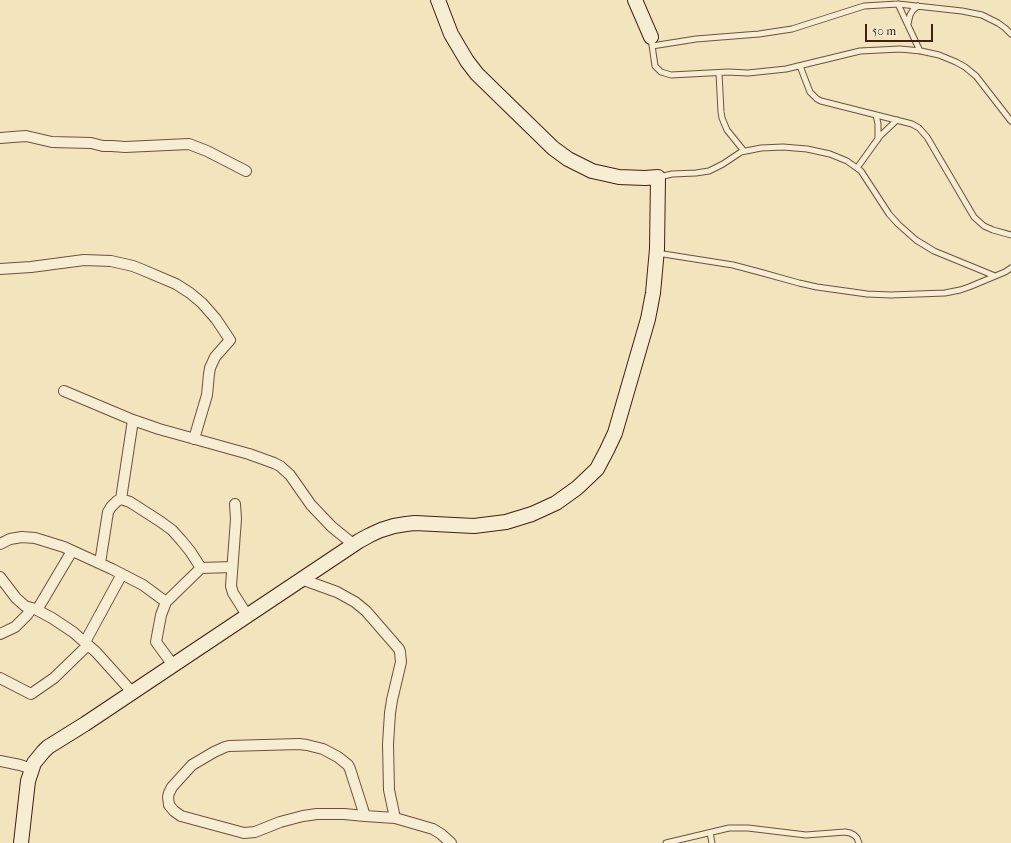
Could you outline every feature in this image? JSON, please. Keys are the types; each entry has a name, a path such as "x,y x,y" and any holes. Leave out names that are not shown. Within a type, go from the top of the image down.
{"street":[{"path":"21,843 28,781 38,757 48,747 85,724 353,544 370,534 394,526 406,524 415,523 474,526 495,524 519,518 556,503 587,479 602,460 615,433 647,324 653,293 656,253 658,177 632,178 605,174 580,166 553,148 477,74 458,47 445,20 438,0"},
{"path":"635,0 652,41"},
{"path":"644,0 652,41"},
{"path":"0,138 26,136 52,142 90,143 103,146 125,147 189,144 207,151 246,171"},
{"path":"0,269 31,267 84,260 111,261 132,266 176,284 202,303 216,319 230,340 215,357 210,368 208,374 207,394 194,439"},
{"path":"64,391 159,430 249,454 280,466 290,475 311,504 332,528 353,544"},
{"path":"121,499 133,420"},
{"path":"100,563 108,512 111,507 121,499 130,502 172,530 190,550 200,568"},
{"path":"236,504 231,581 233,593 247,615"},
{"path":"0,544 14,538 35,538 64,547 143,585 166,602"},
{"path":"0,634 18,624 34,609 72,551"},
{"path":"173,665 156,642 161,615 166,602 200,568 232,567"},
{"path":"0,678 31,694 54,678 86,644 122,574"},
{"path":"0,577 16,598 25,606 52,618 96,652 132,692"},
{"path":"301,579 337,592 354,602 366,611 399,649 401,662 392,700 388,744 389,790 395,818"},
{"path":"365,816 348,765 338,757 323,749 299,744 225,747 192,765 172,787 168,797 169,805 181,816 244,833 255,832 292,819 310,815 330,814 395,818 433,829 451,843"},
{"path":"0,761 32,769"}],"lane":[{"path":"898,4 920,50"},
{"path":"1011,34 998,23 982,15 962,11 898,4 864,6 792,29 759,34 652,41 655,66 658,70 671,75 748,73 786,69 860,51 900,48 920,50 939,55 965,67 976,76 1011,121"},
{"path":"907,24 910,14 918,6"},
{"path":"800,66 808,88 817,99 897,120 916,126 924,132 974,217 980,223 993,230 1011,235"},
{"path":"719,73 722,118 727,130 744,151"},
{"path":"876,115 878,124 878,139"},
{"path":"857,168 878,139 897,120"},
{"path":"658,177 672,174 709,171 744,151 772,147 819,151 839,157 861,171 889,214 907,233 916,240 934,251 995,276"},
{"path":"656,253 733,265 763,272 798,283 867,294 891,295 945,293 969,288 1011,268"},
{"path":"666,843 730,828 748,828 806,835 845,832 854,835 860,843"},
{"path":"710,832 712,843"}]}
